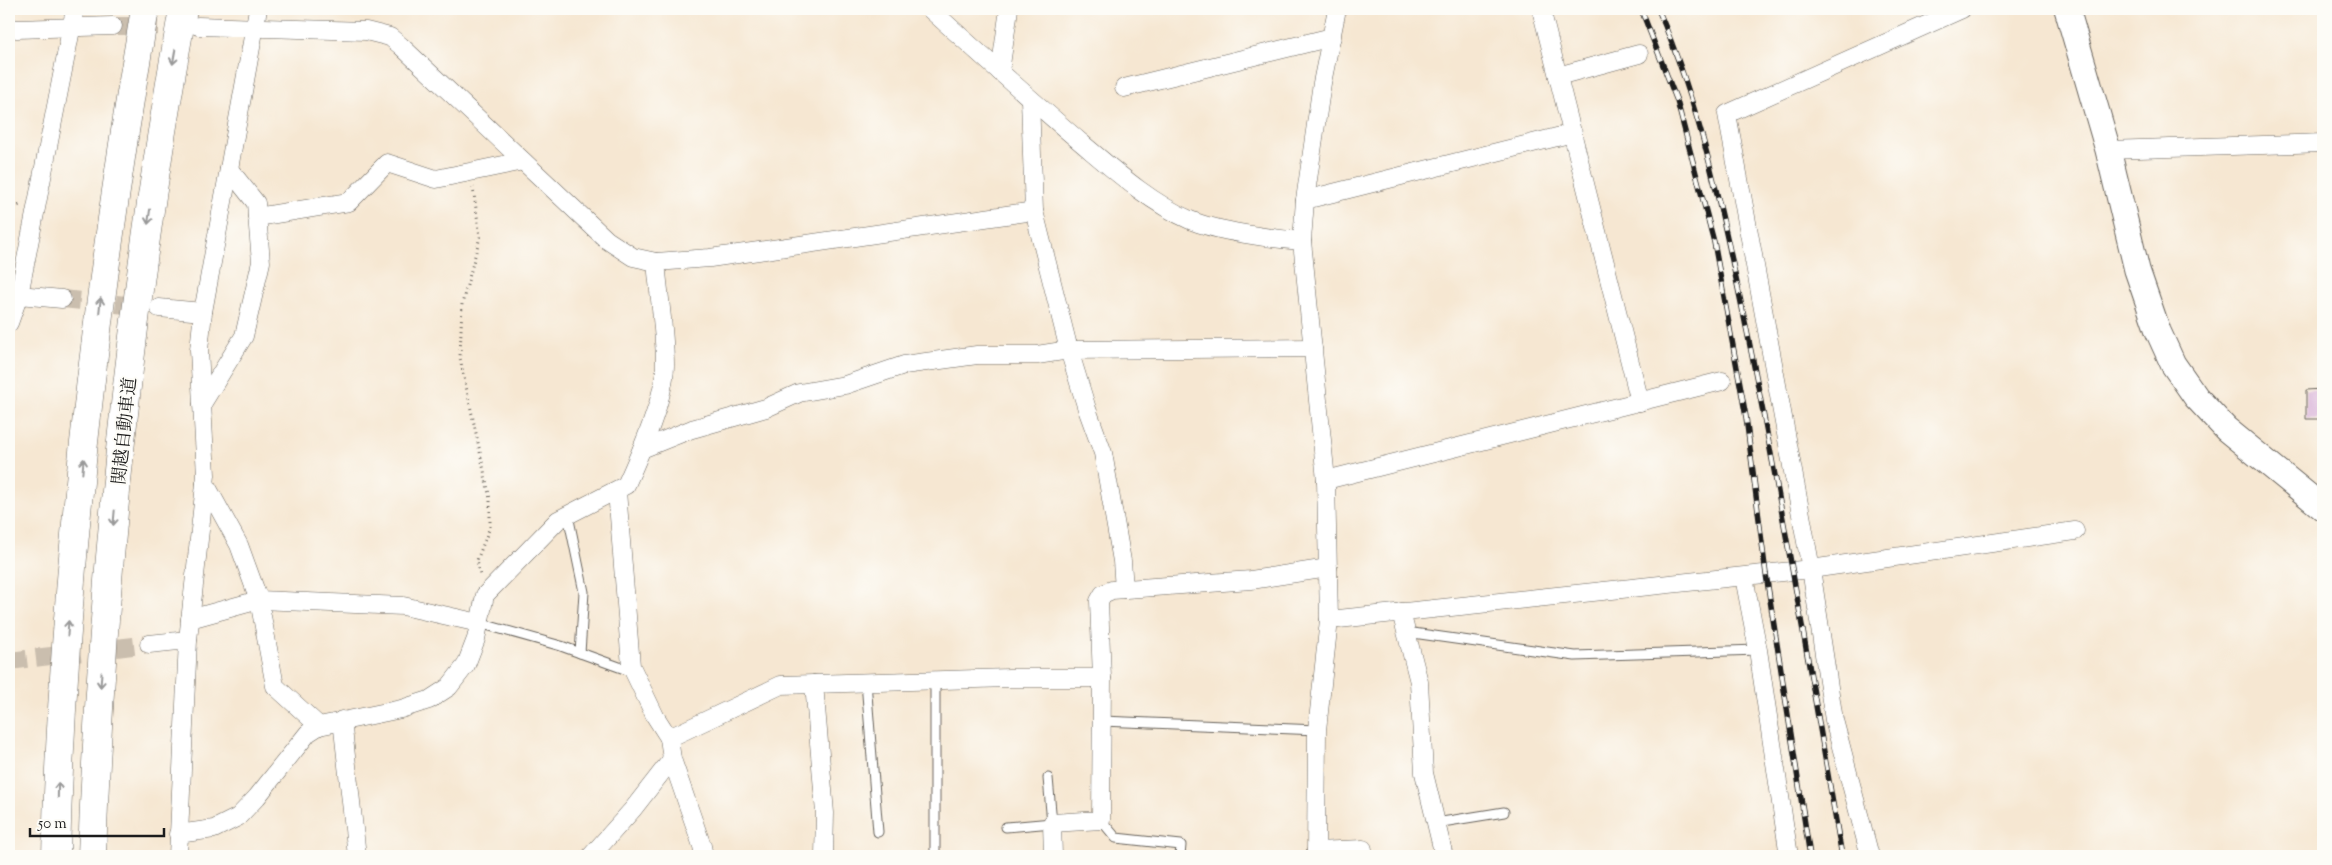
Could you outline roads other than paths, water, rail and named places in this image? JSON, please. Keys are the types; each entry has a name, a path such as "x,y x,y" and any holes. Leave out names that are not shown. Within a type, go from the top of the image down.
{"highway":[{"name":"関越自動車道","path":"56,856 58,778 69,610 85,442 106,260 146,9"},
{"name":"関越自動車道","path":"92,856 106,612 120,454 143,264 163,122 191,17"}],"street":[{"path":"9,323 19,295 75,9"},
{"path":"178,856 188,640 205,483 206,438 199,350 203,312 258,9"},
{"path":"930,9 1030,99 1110,166 1166,207 1191,221 1232,230 1302,241"},
{"path":"1000,72 1009,9"},
{"path":"1337,9 1322,83 1305,200 1302,241 1326,480 1329,620 1317,730 1316,854 1363,849"},
{"path":"1541,9 1640,402"},
{"path":"1870,856 1834,720 1811,569 1727,114 1939,14 1962,9"},
{"path":"2068,9 2108,150 2137,270 2158,331 2173,364 2196,396 2226,429 2323,508"},
{"path":"191,17 255,28 366,31 390,37 607,240 633,257 656,262 710,258 1034,211"},
{"path":"9,27 18,29 113,26"},
{"path":"1124,88 1332,37"},
{"path":"1558,76 1639,54"},
{"path":"1030,99 1034,211 1069,350 1103,453 1122,561 1124,589"},
{"path":"1305,200 1573,133"},
{"path":"2108,150 2323,143"},
{"path":"257,217 349,202 387,163 436,179 524,161"},
{"path":"202,404 244,336 261,262 256,203 229,170"},
{"path":"178,834 214,828 238,817 257,797 308,733 319,726 401,709 428,700 449,687 466,665 476,639 484,595 558,520 626,485 642,449 663,385 665,366 656,262"},
{"path":"19,295 62,299"},
{"path":"159,308 203,312"},
{"path":"642,449 692,429 766,408 800,393 845,385 904,365 977,355 1037,355 1069,350 1313,348"},
{"path":"1326,480 1722,382"},
{"path":"205,483 239,546 260,600 275,686 319,726"},
{"path":"617,491 631,666 655,716 669,738 672,759 704,856"},
{"path":"1329,620 1744,577 2075,531"},
{"path":"1053,856 1052,823 1101,820 1102,678 1099,600 1103,594 1112,590 1251,580 1328,568"},
{"path":"1744,577 1758,650 1789,856"},
{"path":"190,619 260,600 403,606 479,623"},
{"path":"1401,612 1419,682 1424,773 1444,856"},
{"path":"149,644 188,640"},
{"path":"669,738 781,685 935,680 1102,678"},
{"path":"814,684 825,813 824,856"},
{"path":"342,720 357,856"},
{"path":"591,856 633,809 672,759"}],"lane":[{"path":"568,515 584,592 580,653"},
{"path":"479,623 580,653 634,672"},
{"path":"1406,632 1575,656 1758,650"},
{"path":"934,856 935,680"},
{"path":"866,682 878,832"},
{"path":"1102,721 1317,730"},
{"path":"1006,827 1052,823 1048,778"},
{"path":"1436,823 1504,812"},
{"path":"1101,820 1116,838 1181,845 1180,856"}],"tunnel":[{"path":"113,26 190,26"},
{"path":"62,299 147,307"},
{"path":"9,661 149,644"}],"railway":[{"path":"1641,9 1677,101 1714,242 1746,417 1766,574 1810,856"},
{"path":"1658,9 1674,48 1700,129 1731,253 1797,596 1842,856"}]}
